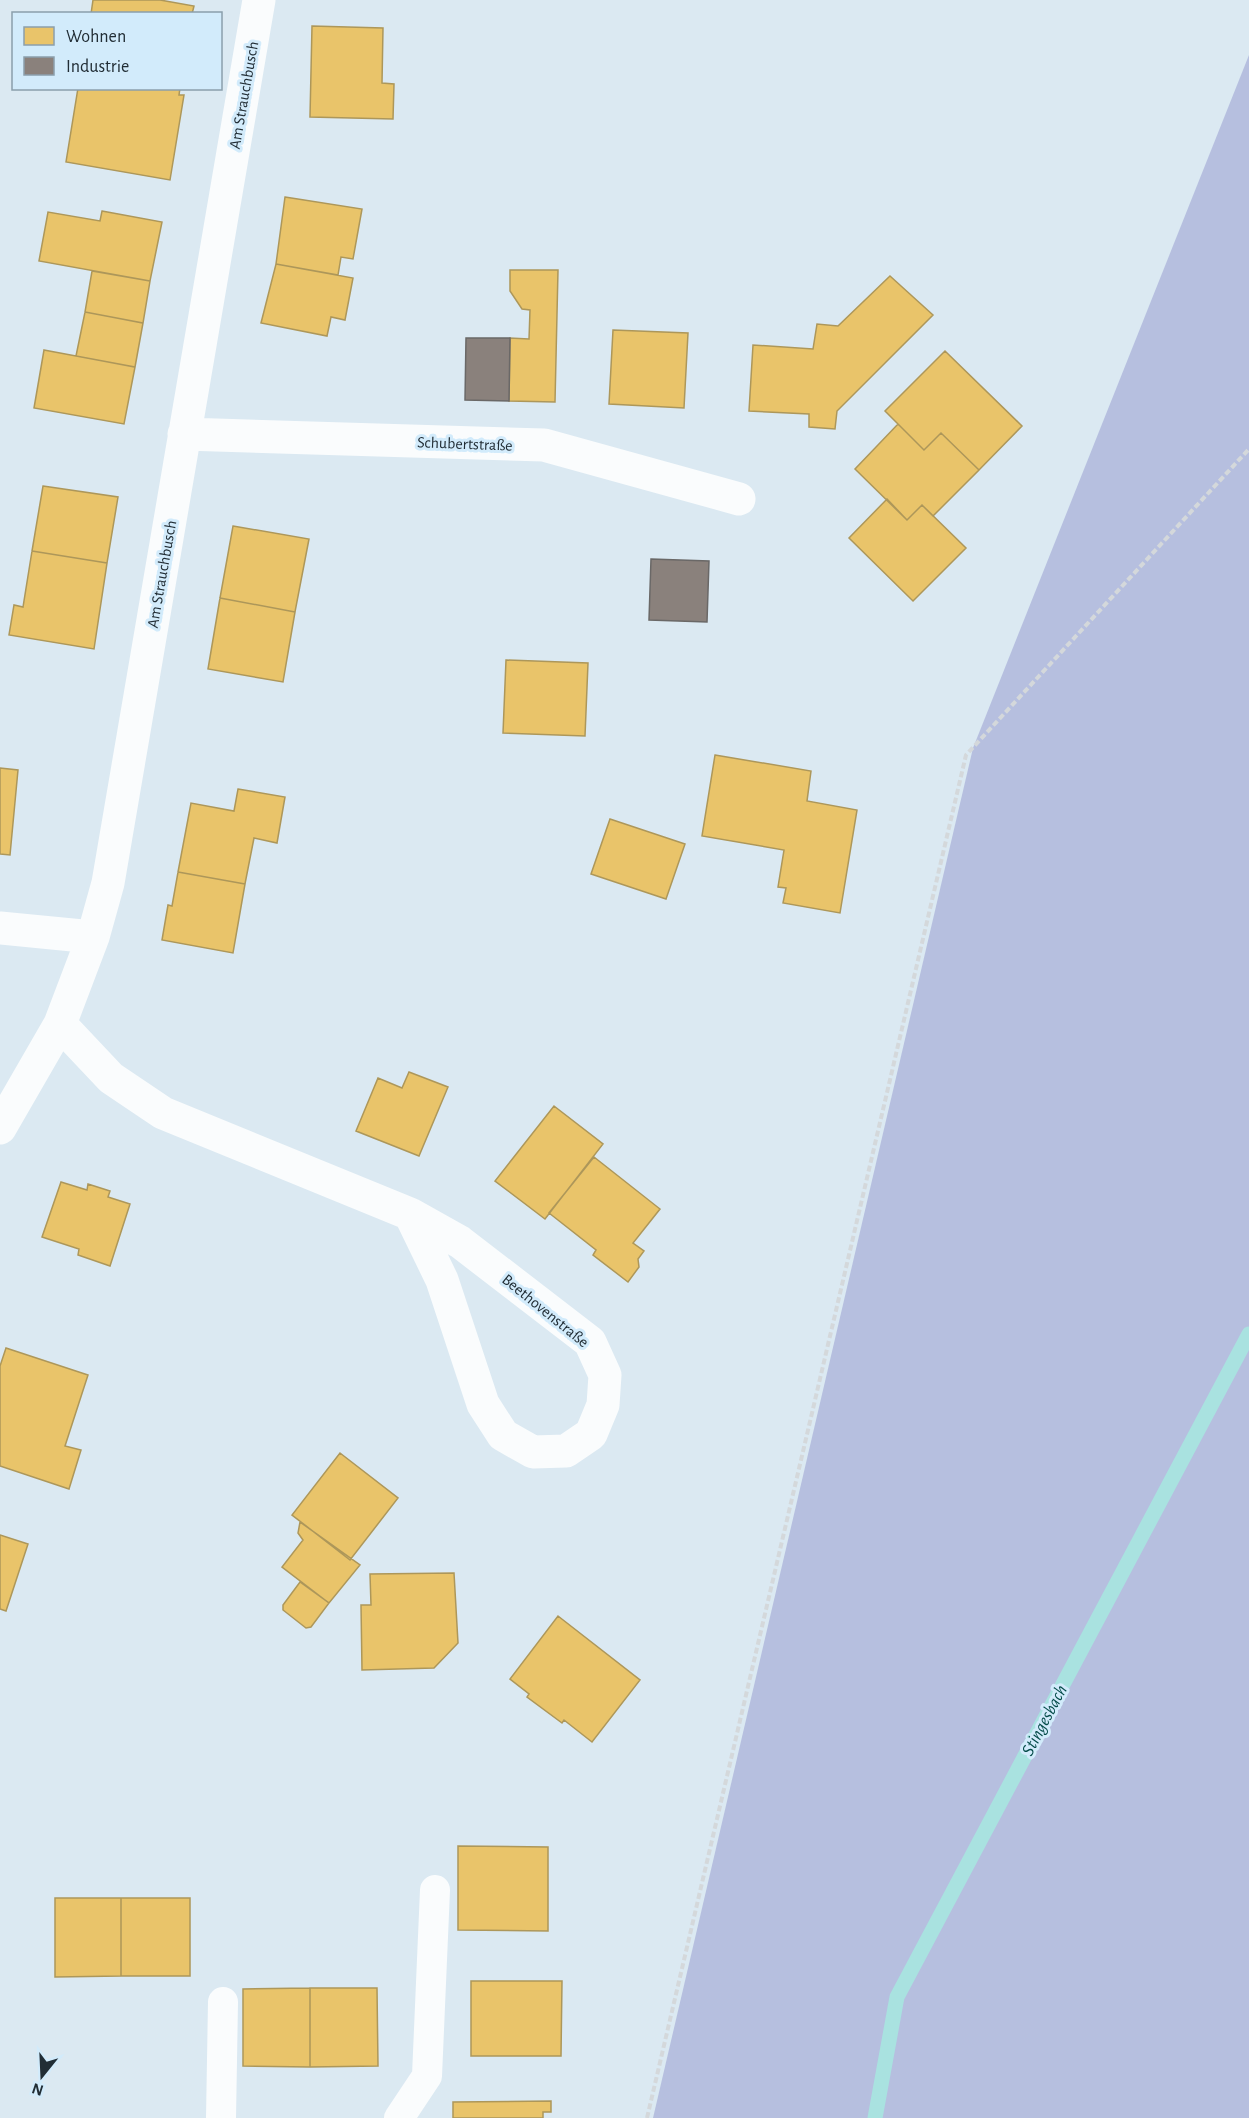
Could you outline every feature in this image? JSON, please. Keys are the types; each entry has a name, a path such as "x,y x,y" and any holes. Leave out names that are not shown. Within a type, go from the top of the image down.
{"street":[{"name":"Am Strauchbusch","path":"0,1128 60,1024 93,937 108,883 259,0"},
{"name":"Schubertstraße","path":"184,434 544,445 739,499"},
{"path":"0,928 93,937"},
{"name":"Beethovenstraße","path":"60,1024 111,1078 163,1113 410,1214 460,1242 590,1342 605,1375 603,1405 591,1434 566,1451 533,1452 503,1435 483,1404 442,1280 410,1214"}],"lane":[{"path":"399,2118 427,2076 435,1890"},
{"path":"220,2118 223,2002"}],"path":[{"path":"647,2118 966,755 1249,448"}],"shaded area":[{"path":"1249,55 1249,2118 653,2118 973,748"}],"building: Wohnen":[{"path":"93,0 160,0 194,6 192,12 91,12"},
{"path":"312,26 383,28 382,83 394,84 393,119 310,117"},
{"path":"78,90 180,90 179,95 184,95 170,180 66,162"},
{"path":"285,197 362,209 353,259 341,257 338,275 276,264"},
{"path":"102,211 162,222 150,281 39,261 48,212 100,221"},
{"path":"276,264 353,278 345,320 331,317 327,336 261,323"},
{"path":"510,270 558,270 555,402 509,401 510,338 529,339 530,310 522,309 510,291"},
{"path":"92,271 150,281 143,323 85,312"},
{"path":"890,276 933,315 837,411 835,429 809,427 809,414 749,411 753,345 813,349 817,324 838,326"},
{"path":"85,312 143,323 135,367 76,356"},
{"path":"613,330 688,333 684,408 609,404"},
{"path":"44,350 135,367 124,424 34,408"},
{"path":"945,351 1022,426 979,470 941,433 924,450 885,411"},
{"path":"898,424 924,450 941,433 979,470 933,516 922,505 907,520 855,469"},
{"path":"43,486 118,497 107,563 32,551"},
{"path":"887,499 907,520 922,505 966,548 913,601 849,538"},
{"path":"233,526 309,539 295,612 220,598"},
{"path":"32,551 107,563 94,649 9,635 14,605 23,607"},
{"path":"220,598 295,612 283,682 208,669"},
{"path":"506,660 588,663 585,736 503,733"},
{"path":"715,755 811,771 807,801 857,810 840,913 783,903 786,888 778,887 784,850 702,836"},
{"path":"0,768 18,770 10,855 0,854"},
{"path":"238,789 285,797 277,843 254,838 245,884 178,872 191,803 234,811"},
{"path":"610,819 685,844 666,899 591,874"},
{"path":"178,872 245,884 233,953 162,940 168,905 172,906"},
{"path":"409,1072 448,1087 419,1156 356,1131 378,1078 402,1088"},
{"path":"554,1106 603,1144 545,1219 495,1181"},
{"path":"594,1157 660,1209 633,1243 644,1251 638,1259 639,1267 628,1282 593,1255 596,1250 549,1213"},
{"path":"61,1182 87,1190 88,1184 110,1191 108,1197 130,1204 110,1266 78,1255 79,1249 42,1237"},
{"path":"6,1348 88,1375 65,1446 81,1450 69,1489 0,1466 0,1366"},
{"path":"340,1453 398,1498 350,1560 292,1515"},
{"path":"300,1522 360,1565 329,1603 282,1567 303,1540 298,1533"},
{"path":"0,1535 28,1544 6,1611 0,1609"},
{"path":"454,1573 458,1643 434,1668 362,1670 361,1605 371,1605 370,1574"},
{"path":"300,1582 329,1603 311,1627 306,1628 283,1610 283,1605"},
{"path":"558,1616 640,1680 592,1742 564,1720 562,1723 527,1697 529,1694 510,1679"},
{"path":"458,1846 548,1847 548,1931 458,1930"},
{"path":"55,1898 121,1898 121,1976 55,1977"},
{"path":"121,1898 190,1898 190,1976 121,1976"},
{"path":"471,1981 562,1981 561,2056 471,2056"},
{"path":"310,1988 377,1988 378,2066 310,2067"},
{"path":"310,1988 310,2067 243,2066 243,1989"},
{"path":"551,2101 551,2112 543,2112 543,2118 453,2118 453,2102"}],"building: Industrie":[{"path":"466,338 510,338 509,401 465,400"},
{"path":"651,559 709,561 707,622 649,620"}],"waterway":[{"name":"Stingesbach","path":"875,2118 897,1997 1249,1334"}]}
